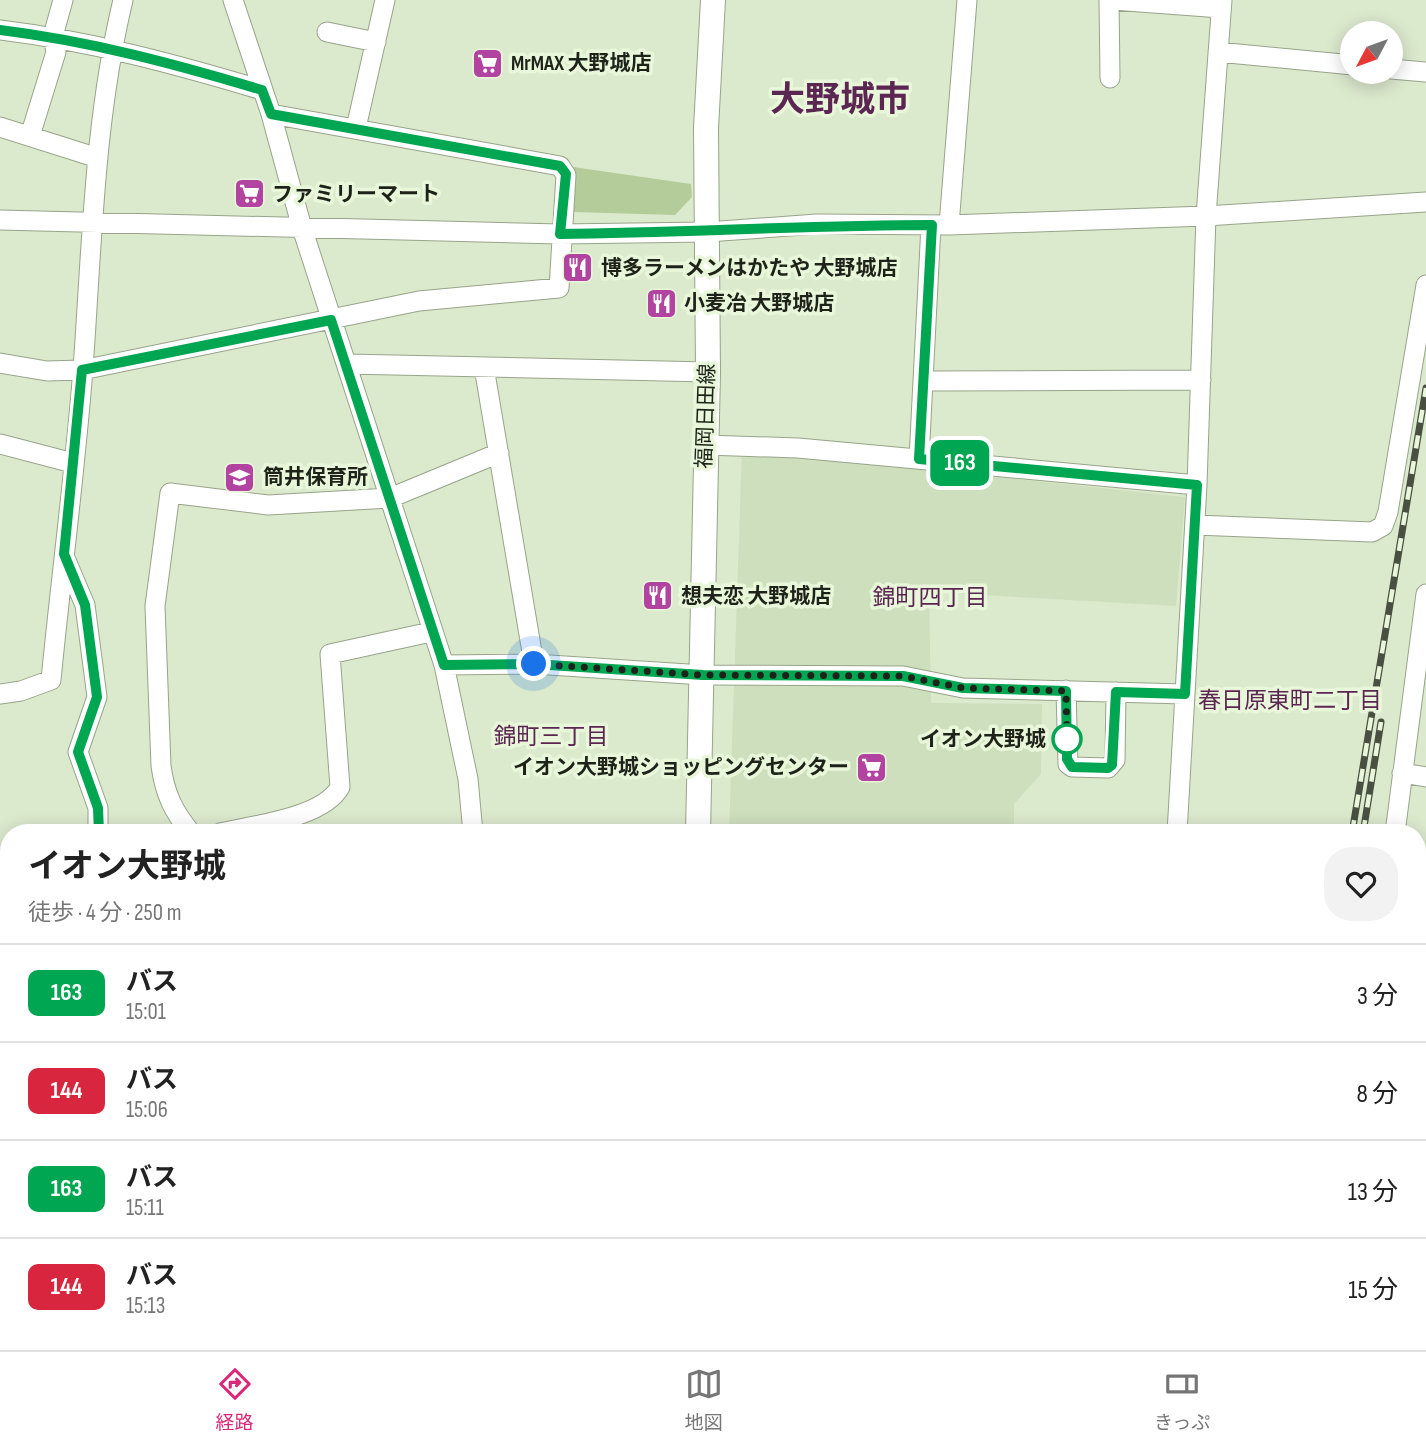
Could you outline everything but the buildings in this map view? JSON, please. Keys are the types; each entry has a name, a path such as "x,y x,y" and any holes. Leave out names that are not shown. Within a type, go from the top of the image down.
{"main road":[{"name":"福岡日田線","path":"698,824 708,372 706,128 713,0"}],"street":[{"path":"30,136 56,51 53,36 63,0"},
{"path":"0,694 21,691 51,680 82,370 91,222 112,48 123,0"},
{"path":"233,0 271,114 302,228 331,320 444,665 468,779 472,824"},
{"path":"356,128 385,0"},
{"path":"919,459 940,225 967,0"},
{"path":"1110,78 1111,0 1221,4 1206,216 1197,485 1178,824"},
{"path":"0,30 53,36 112,48 262,90"},
{"path":"327,32 376,42"},
{"path":"1218,51 1340,64"},
{"path":"1404,70 1426,72"},
{"path":"0,363 47,371 82,370 419,301 555,291 560,282 560,234 566,174 560,166 271,114"},
{"path":"0,127 98,158"},
{"path":"0,220 560,234 707,232 817,224 940,225 1206,216 1426,202"},
{"path":"1195,525 1378,530 1388,512 1420,362 1426,285"},
{"path":"347,365 708,372"},
{"path":"484,367 534,664"},
{"path":"925,381 1201,380"},
{"path":"0,444 73,463"},
{"path":"705,445 798,448 1197,485"},
{"path":"184,824 173,811 165,792 161,766 155,606 170,493 268,505 390,498 499,453"},
{"path":"64,554 85,605 97,697 78,752 98,808 99,824"},
{"path":"1396,824 1424,627 1426,594"},
{"path":"256,824 316,809 334,797 340,786 330,654 431,632"},
{"path":"444,665 534,664 703,675 903,676 963,688 1185,694"},
{"path":"1066,691 1068,764 1072,767 1108,768 1115,760 1116,692"},
{"path":"1402,772 1426,777"}],"shaded area":[{"path":"573,167 691,184 692,197 675,215 574,212 568,207"},
{"name":"イオン大野城ショッピングセンター","path":"742,450 1185,497 1176,606 929,592 931,703 1042,704 1041,774 1014,804 1014,824 729,824"}],"railway":[{"path":"1353,824 1426,388"},
{"path":"1364,824 1381,722"}],"bus line":[{"name":"163","path":"0,30 53,36 112,48 262,90 271,114 560,166 566,174 560,234 707,232 817,224 932,225 919,459 1197,485 1185,694 1116,692 1115,760 1108,768 1072,767 1067,759 1066,691 963,688 903,676 703,675 534,664 444,665 331,320 82,370 64,554 85,605 97,697 78,752 98,808 99,824"}],"place":[{"name":"MrMAX 大野城店","path":"488,63"},
{"name":"ファミリーマート","path":"249,194"},
{"name":"博多ラーメンはかたや 大野城店","path":"578,268"},
{"name":"小麦冶 大野城店","path":"661,303"},
{"name":"筒井保育所","path":"240,477"},
{"name":"想夫恋 大野城店","path":"658,596"},
{"name":"イオン大野城","path":"1067,739"},
{"name":"イオン大野城ショッピングセンター","path":"872,767"}],"district":[{"name":"大野城市","path":"840,100"},
{"name":"錦町四丁目","path":"930,598"},
{"name":"春日原東町二丁目","path":"1290,701"},
{"name":"錦町三丁目","path":"551,737"}],"route":[{"path":"534,664 703,675 903,676 963,688 1066,691 1067,739"}]}
